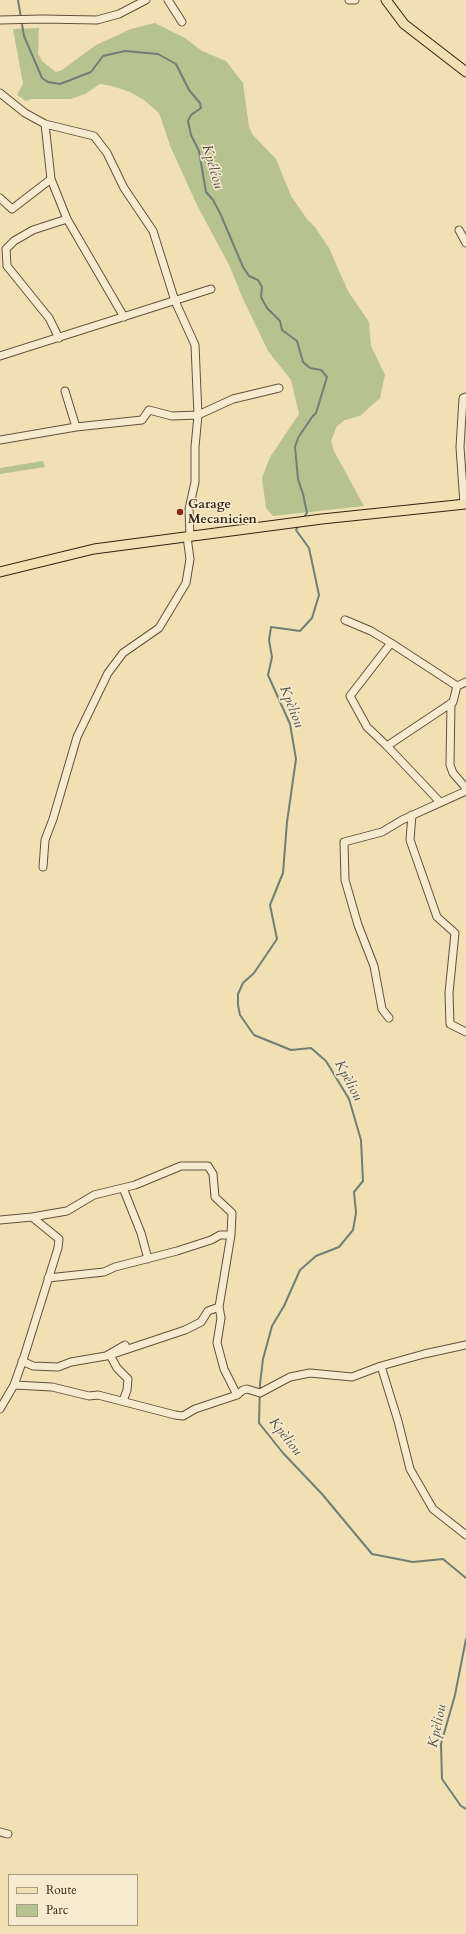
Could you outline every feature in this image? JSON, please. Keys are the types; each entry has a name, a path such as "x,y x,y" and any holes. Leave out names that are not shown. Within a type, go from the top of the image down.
{"main road":[{"path":"386,0 404,24 465,69"},
{"path":"0,572 94,549 322,519 465,504"}],"street":[{"path":"0,20 97,20 120,14 146,0"},
{"path":"168,0 182,22"},
{"path":"350,0 355,0"},
{"path":"0,93 25,113 45,124 94,136 107,153 124,188 153,231 175,301 195,345 198,415 195,447 195,482 189,509 190,559 186,583 159,628 123,653 112,668 79,731 53,819 45,840 42,867"},
{"path":"45,124 51,179 67,219 124,317"},
{"path":"0,198 12,210 51,179"},
{"path":"59,338 49,318 7,266 6,249 14,241 33,230 67,219"},
{"path":"459,230 466,243"},
{"path":"0,356 211,289"},
{"path":"0,440 76,426 142,420 149,410 172,416 198,415 233,398 278,388"},
{"path":"65,391 76,426"},
{"path":"465,504 460,447 463,398 466,398"},
{"path":"345,620 371,631 457,686"},
{"path":"391,643 350,696 367,727 440,802"},
{"path":"457,686 466,682"},
{"path":"387,746 453,702 457,686"},
{"path":"451,703 450,765 453,773 466,788"},
{"path":"389,1018 382,1009 374,966 358,925 345,880 344,842 382,832 412,815 466,791"},
{"path":"412,815 410,840 437,917 455,933 449,993 450,1024 466,1032"},
{"path":"0,1220 32,1217 67,1211 94,1195 135,1185 181,1166 208,1166 213,1174 215,1197 232,1213 231,1235 219,1307 220,1329 217,1344 224,1369 237,1395"},
{"path":"123,1188 141,1234 148,1259"},
{"path":"0,1410 14,1385 58,1248 59,1239 32,1217"},
{"path":"48,1278 104,1272 115,1267 148,1259 211,1240 220,1235 231,1235"},
{"path":"22,1361 33,1366 58,1366 71,1362 98,1359 139,1345 154,1342 169,1334 185,1330 202,1322 208,1311 219,1307"},
{"path":"110,1355 126,1345"},
{"path":"14,1385 52,1387 89,1396 98,1395 184,1416 195,1409 237,1395 247,1389 260,1393 290,1377 310,1373 352,1377 381,1366 424,1354 466,1345"},
{"path":"110,1355 117,1368 128,1379 127,1390 123,1401"},
{"path":"381,1366 398,1421 410,1469 433,1509 466,1535"},
{"path":"0,1832 8,1834"}],"green space":[{"path":"155,23 185,38 202,51 226,61 243,83 249,127 253,135 276,159 291,196 329,248 348,291 369,322 371,346 385,375 380,398 360,416 345,420 337,426 331,441 334,451 364,506 273,516 266,508 262,478 270,457 299,414 291,380 268,351 244,301 229,265 197,205 171,148 159,113 144,100 130,92 100,84 85,94 71,99 31,99 26,101 17,95 23,84 13,29 39,28 38,53 42,61 56,72 62,70 96,45 131,29"},
{"path":"43,461 45,467 0,474 0,468"}],"waterway":[{"name":"Kpéléou","path":"18,0 24,36 42,78 48,82 60,84 91,72 103,56 125,51 158,54 176,64 189,90 200,103 201,108 191,115 188,121 191,135 199,151 206,192 213,200 220,213 243,267 249,276 258,280 262,287 261,297 267,308 280,321 282,330 297,341 303,362 310,368 321,370 327,377 316,413 298,438 295,447 298,479 307,513 303,518"},
{"name":"Kpèliou","path":"299,525 296,530 309,548 319,595 312,618 300,631 271,627 269,640 272,657 268,675 290,724 296,759 287,822 283,873 270,905 277,939 254,973 243,983 238,994 238,1005 240,1015 254,1035 291,1050 311,1048 326,1061 349,1099 361,1140 363,1181 354,1192 356,1213 353,1230 339,1247 316,1256 300,1270 284,1306 272,1326 263,1359 260,1384 259,1423 283,1453 322,1494 372,1554 413,1562 443,1559 466,1578"},
{"name":"Kpèliou","path":"466,1639 455,1695 441,1744 442,1779 461,1806 466,1809"}],"place":[{"name":"Garage Mecanicien","path":"180,512"}]}
